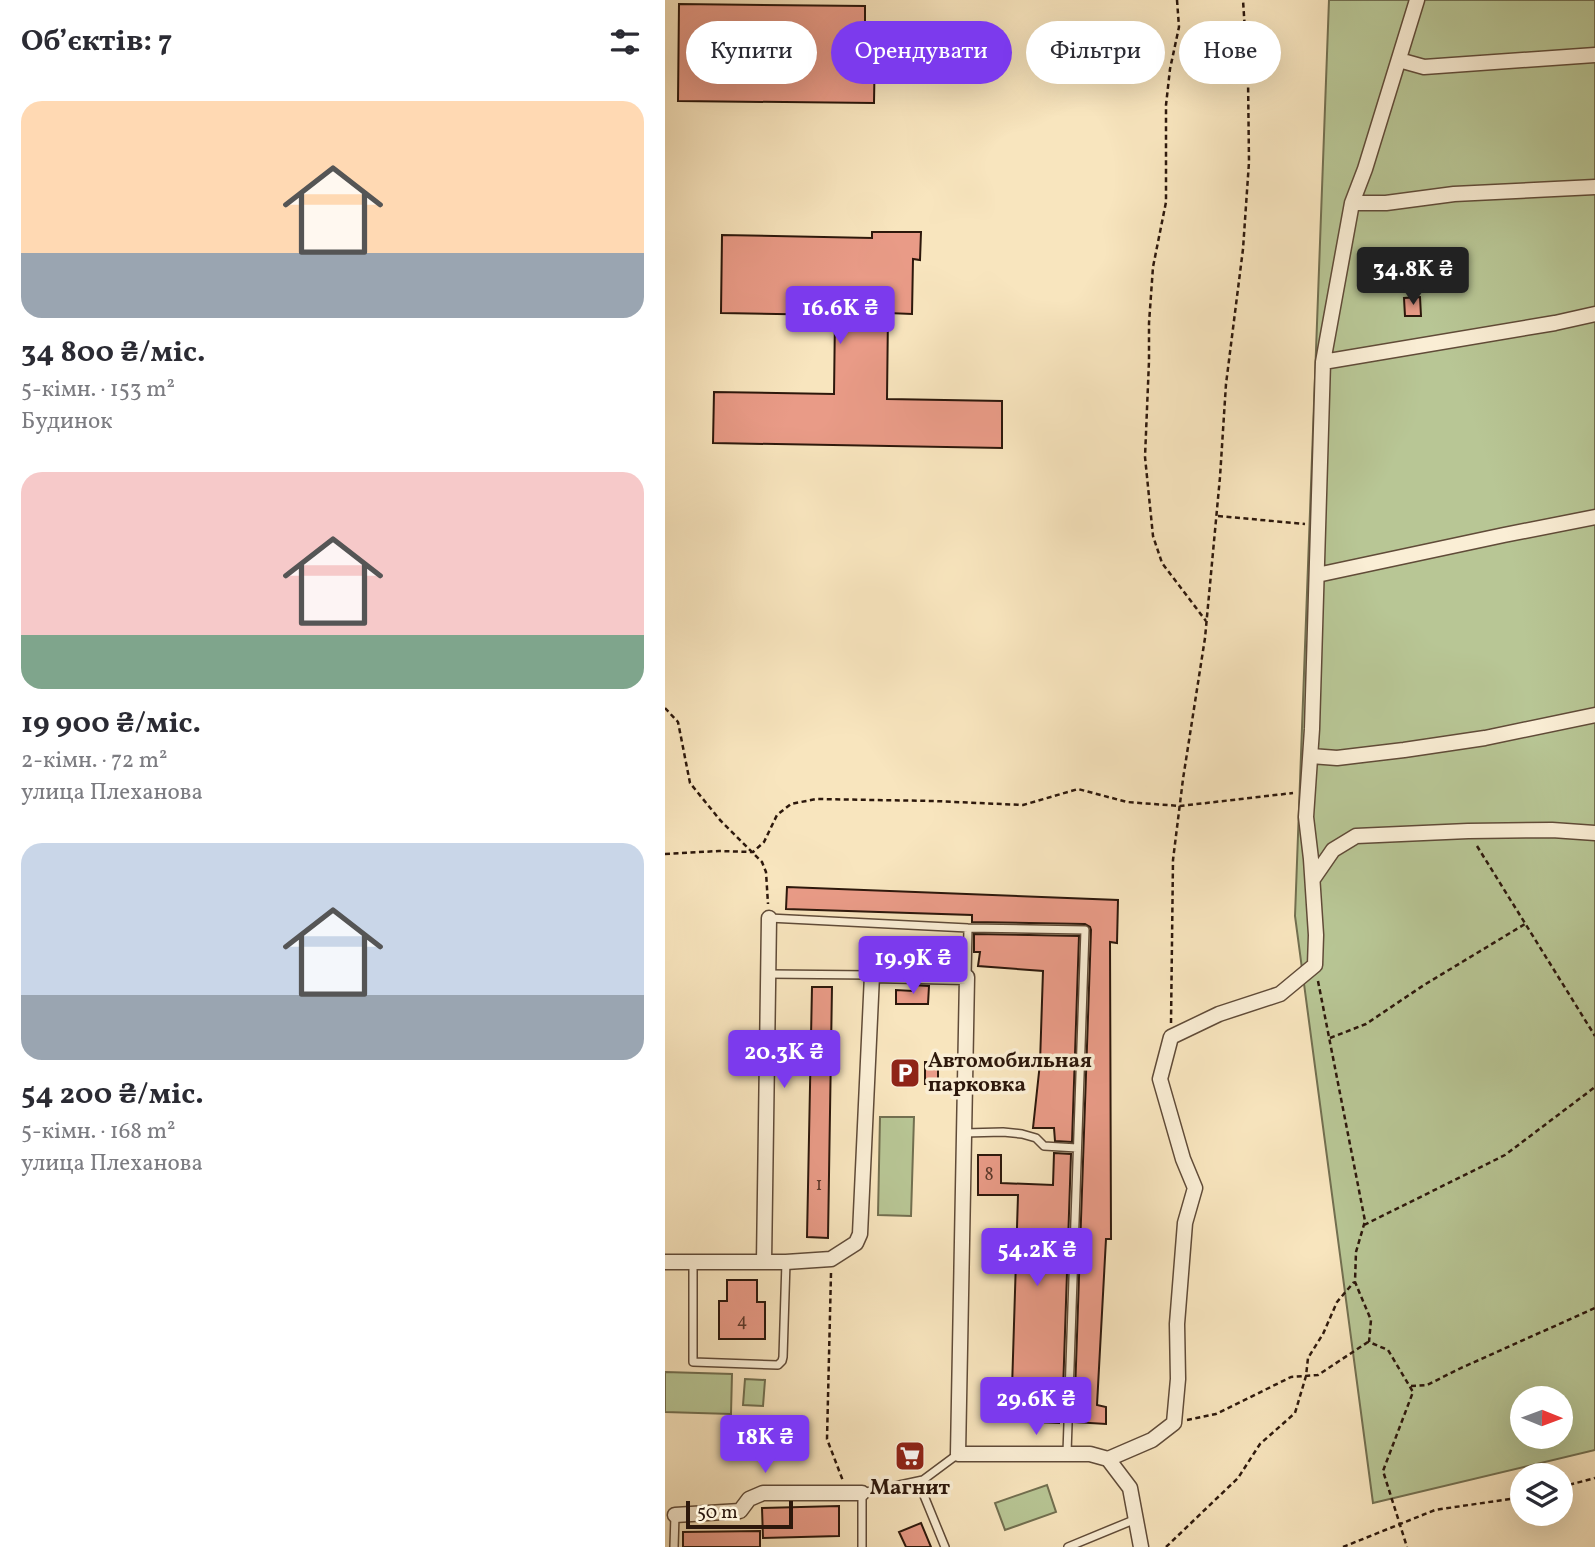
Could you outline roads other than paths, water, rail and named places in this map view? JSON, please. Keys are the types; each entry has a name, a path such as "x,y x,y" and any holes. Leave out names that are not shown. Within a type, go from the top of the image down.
{"street":[{"path":"1108,1460 1152,1440 1174,1423 1178,1379 1177,1324 1185,1223 1195,1188 1183,1158 1160,1079 1171,1037 1219,1014 1280,994 1315,965 1313,879 1306,817 1311,756 1323,362 1352,203 1417,0"},
{"path":"1399,60 1424,66 1595,55"},
{"path":"1352,203 1386,203 1454,194 1595,187"},
{"path":"1323,362 1595,314"},
{"path":"1317,575 1595,517"},
{"path":"1311,756 1337,758 1417,748 1485,738 1595,715"},
{"path":"1313,879 1333,850 1356,836 1468,831 1552,830 1595,833"},
{"path":"764,1262 769,918"},
{"path":"665,1262 786,1262 831,1259 856,1243 860,1234 872,975 967,977 958,1454 1090,1454 1108,1460 1130,1488 1141,1547"},
{"path":"675,1515 740,1511 749,1499 763,1493 862,1493"}],"lane":[{"path":"769,918 968,928 1085,930 1067,1454"},
{"path":"967,977 968,928"},
{"path":"768,974 872,975"},
{"path":"964,1133 1003,1132 1036,1138 1044,1146 1077,1148"},
{"path":"693,1262 693,1362 778,1365 783,1357 786,1262"},
{"path":"862,1547 862,1493 923,1480 958,1454"},
{"path":"918,1481 945,1547"},
{"path":"674,1547 675,1515"},
{"path":"1068,1547 1137,1519"}],"place":[{"name":"Автомобильная парковка","path":"905,1073"},
{"name":"Магнит","path":"910,1456"}]}
